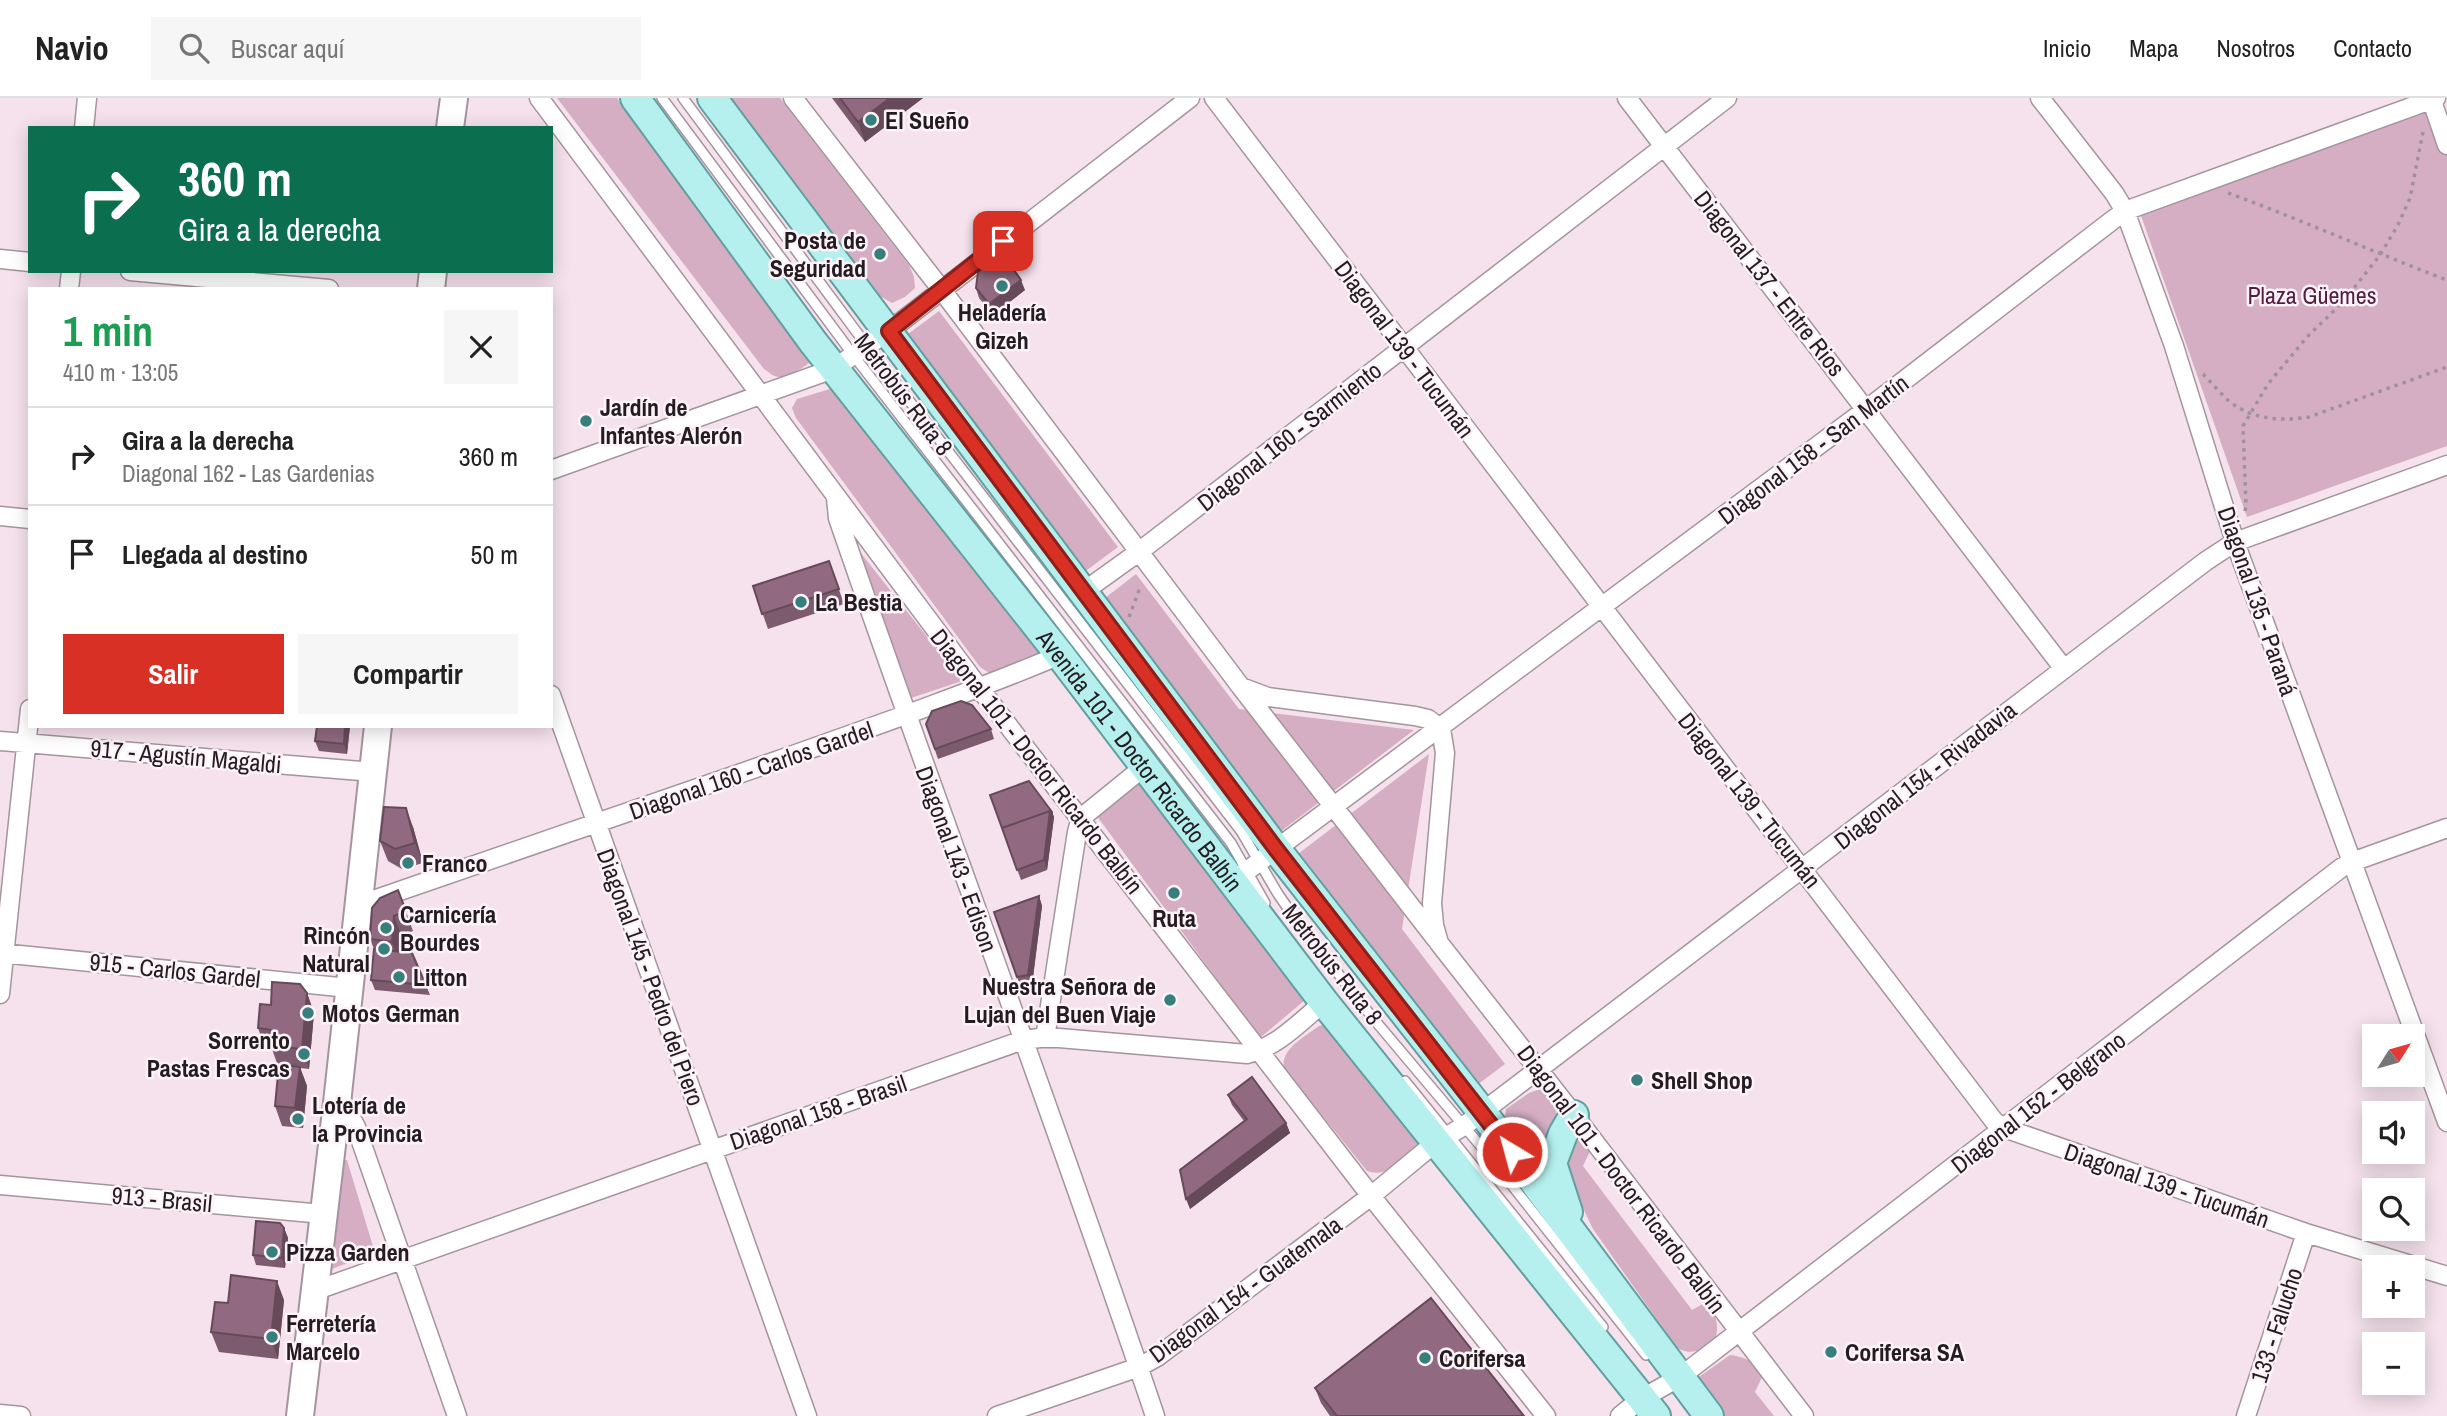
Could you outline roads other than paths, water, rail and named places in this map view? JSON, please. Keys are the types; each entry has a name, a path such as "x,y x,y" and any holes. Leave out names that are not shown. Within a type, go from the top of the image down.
{"main road":[{"path":"450,126 454,98"},
{"name":"Avenida 101 - Doctor Ricardo Balbín","path":"635,98 861,351 1083,592 1254,866 1324,1002 1458,1129 1573,1232 1656,1393"},
{"name":"Avenida 101 - Doctor Ricardo Balbín","path":"712,98 861,351 1060,655 1145,765 1254,866 1458,1129 1656,1393 1709,1416"},
{"path":"300,1416 378,728"},
{"path":"1573,1232 1564,1195 1552,1163 1574,1115"}],"street":[{"path":"84,126 87,98"},
{"name":"Diagonal 101 - Doctor Ricardo Balbín","path":"539,98 979,689 1371,1196 1546,1416"},
{"name":"Diagonal 101 - Doctor Ricardo Balbín","path":"793,98 1145,557 1241,687 1539,1069 1804,1416"},
{"path":"553,469 762,396 861,351 1190,98"},
{"name":"Diagonal 139 - Tucumán","path":"1214,98 1994,1121 2004,1128 2306,1233 2447,1276"},
{"name":"Diagonal 137 - Entre Rios","path":"1628,98 2064,668"},
{"name":"Diagonal 160 - Sarmiento","path":"1083,592 1145,557 1404,347 1727,98"},
{"name":"Diagonal 135 - Paraná","path":"2040,98 2125,211 2174,346 2235,542 2447,1122"},
{"path":"2433,99 2447,145"},
{"name":"Diagonal 158 - San Martín","path":"1254,866 1867,410 2125,211 2433,99"},
{"path":"0,259 28,262"},
{"path":"153,273 307,287"},
{"name":"Diagonal 154 - Rivadavia","path":"1458,1129 2206,561 2235,542 2447,465"},
{"name":"Diagonal 143 - Edison","path":"836,498 838,518 905,715 1155,1416"},
{"path":"0,516 28,519"},
{"name":"Diagonal 160 - Carlos Gardel","path":"359,905 597,825 979,689 1060,655"},
{"path":"1241,687 1268,697 1415,716 1428,719 1441,729"},
{"name":"Diagonal 145 - Pedro del Piero","path":"553,701 807,1416"},
{"path":"0,994 2,953 28,726"},
{"name":"Diagonal 101 - Doctor Ricardo Balbín","path":"1439,943 1432,903 1446,753 1441,729"},
{"name":"917 - Agustín Magaldi","path":"0,741 373,772"},
{"path":"1045,1038 1081,818 1145,765"},
{"name":"Diagonal 152 - Belgrano","path":"1656,1393 2352,862 2447,828"},
{"name":"915 - Carlos Gardel","path":"2,953 349,988"},
{"name":"Diagonal 158 - Brasil","path":"314,1291 1023,1040 1045,1038 1234,1054 1259,1051 1276,1042 1324,1002"},
{"path":"338,1094 356,1127 457,1416"},
{"name":"Diagonal 154 - Guatemala","path":"997,1416 1139,1367 1157,1357 1458,1129"},
{"name":"913 - Brasil","path":"0,1185 323,1214"},
{"name":"133 - Falucho","path":"2246,1416 2306,1233"},
{"path":"0,1414 21,1416"}],"lane":[{"name":"Metrobús Ruta 8","path":"662,98 1241,831 1272,912"},
{"name":"Metrobús Ruta 8","path":"683,98 861,351 1231,843 1254,866"},
{"path":"1396,1071 1458,1129 1652,1362"},
{"path":"1458,1129 1611,1337"}],"place":[{"name":"El Sueño","path":"871,120"},
{"name":"Posta de Seguridad","path":"880,254"},
{"name":"Heladería Gizeh","path":"1002,286"},
{"name":"Jardín de Infantes Alerón","path":"586,421"},
{"name":"La Bestia","path":"801,602"},
{"name":"Franco","path":"408,863"},
{"name":"Ruta","path":"1174,893"},
{"name":"Carnicería Bourdes","path":"386,928"},
{"name":"Rincón Natural","path":"384,949"},
{"name":"Litton","path":"399,977"},
{"name":"Nuestra Señora de Lujan del Buen Viaje","path":"1170,1000"},
{"name":"Motos German","path":"308,1013"},
{"name":"Sorrento Pastas Frescas","path":"304,1054"},
{"name":"Shell Shop","path":"1637,1080"},
{"name":"Lotería de la Provincia","path":"298,1119"},
{"name":"Pizza Garden","path":"272,1252"},
{"name":"Ferretería Marcelo","path":"272,1337"},
{"name":"Corifersa SA","path":"1831,1352"},
{"name":"Corifersa","path":"1425,1358"}],"park label":[{"name":"Plaza Güemes","path":"2312,295"}]}
